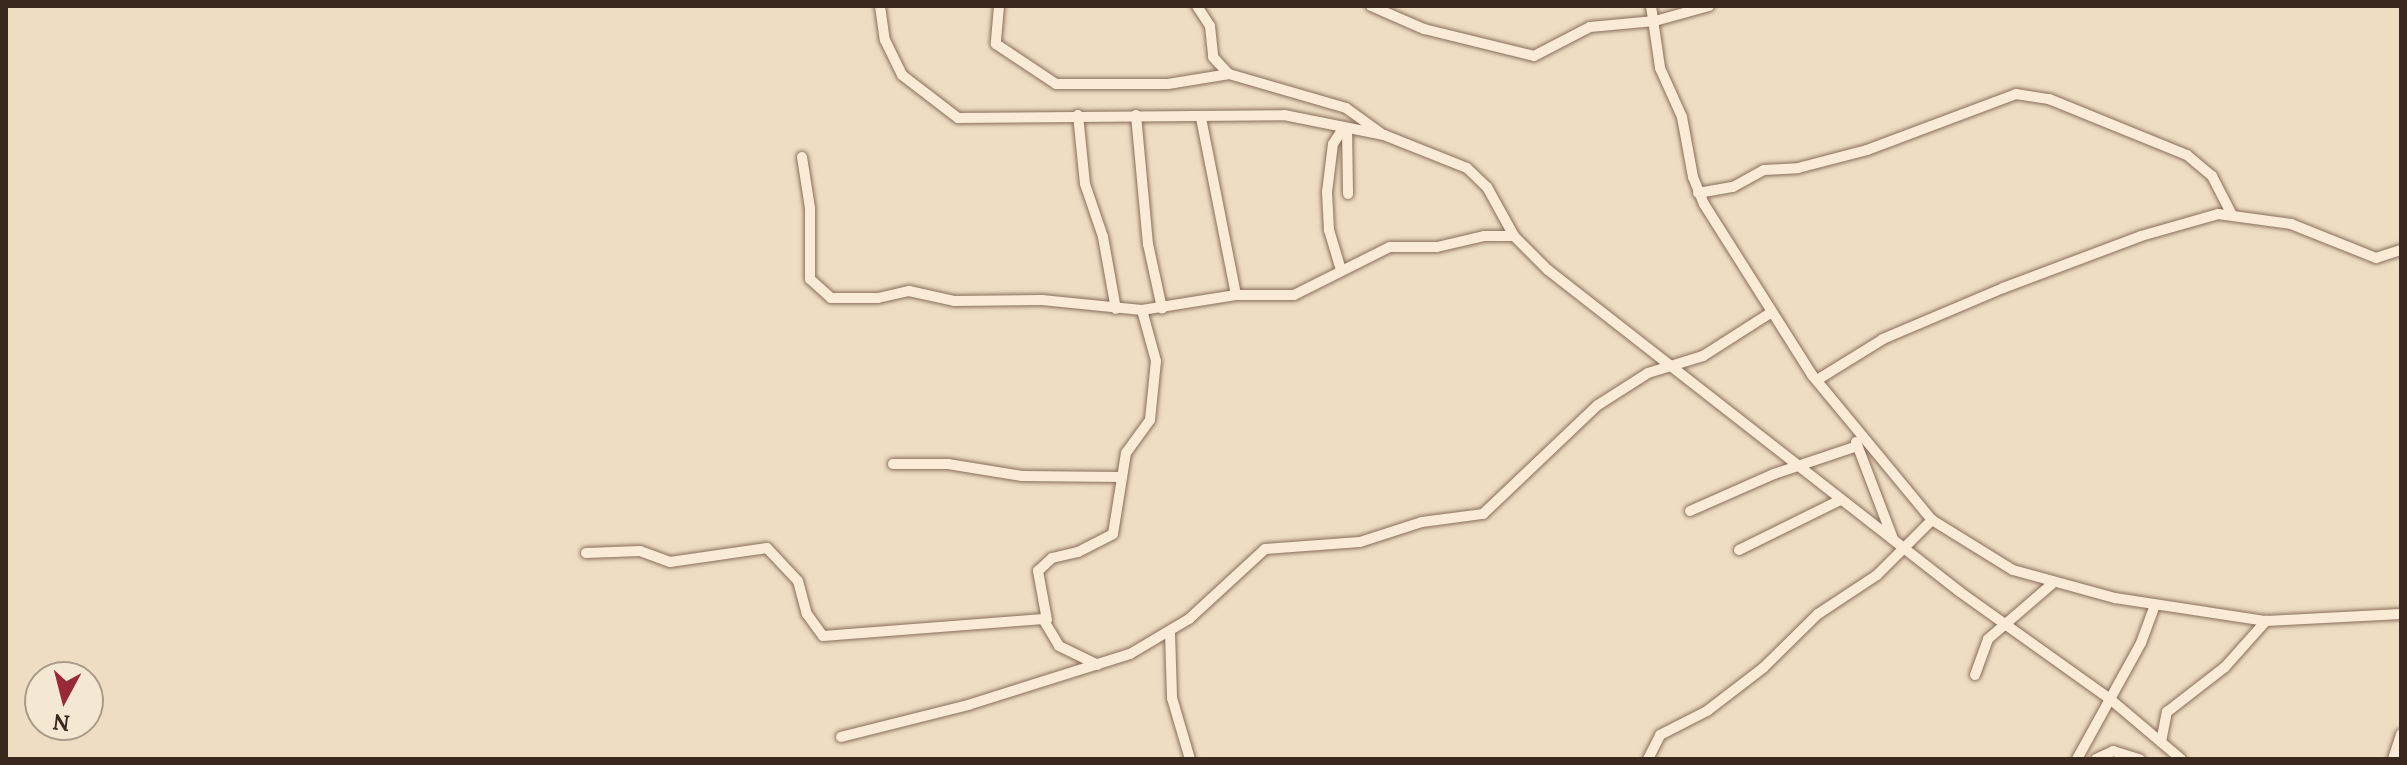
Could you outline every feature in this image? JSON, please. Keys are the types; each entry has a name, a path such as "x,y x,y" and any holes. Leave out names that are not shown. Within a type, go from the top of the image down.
{"street":[{"path":"880,6 885,40 902,75 953,116 1136,115 1201,118 1284,115 1384,135 1474,173 1514,236 1548,270 1673,364 1840,500 2003,624 2110,699 2181,759"},
{"path":"999,6 996,44 1056,84 1168,84 1229,74 1346,108 1384,135"},
{"path":"1197,6 1210,26 1213,57 1229,74"},
{"path":"1371,6 1424,29 1534,56 1590,27 1655,21 1709,6"},
{"path":"1651,6 1660,68 1682,117 1698,193 1769,314 1817,380 1932,520 1988,557 2052,584 2155,605 2266,621 2401,614"},
{"path":"1698,193 1733,187 1764,170 1798,168 1867,150 2016,94 2049,99 2187,155 2212,176 2231,213"},
{"path":"1078,115 1085,184 1103,237 1116,309"},
{"path":"1136,115 1148,244 1162,308"},
{"path":"1201,118 1236,295"},
{"path":"1346,128 1348,194"},
{"path":"1341,270 1329,230 1327,192 1333,144 1346,128"},
{"path":"802,157 811,218 809,269 822,294 863,299 909,291 954,301 1042,300 1142,310 1236,295 1305,292 1341,270 1390,247 1437,247 1484,236 1514,236"},
{"path":"1817,380 1883,339 2003,288 2141,236 2231,213 2291,224 2376,258 2401,250"},
{"path":"1098,665 1059,646 1047,620 1038,571 1052,558 1078,552 1113,534 1126,453 1150,420 1157,385 1156,361 1142,310"},
{"path":"841,737 1098,665 1170,633 1265,549 1360,542 1422,522 1483,514 1598,405 1673,364 1703,356 1769,314"},
{"path":"1848,417 1893,540"},
{"path":"1690,511 1797,465 1857,446"},
{"path":"893,464 948,464 1035,477 1122,477"},
{"path":"1739,550 1840,500"},
{"path":"1648,759 1660,735 1707,711 1763,668 1818,614 1865,585 1932,520"},
{"path":"586,553 640,551 670,562 767,548 798,581 817,633 831,638 889,629 1047,620"},
{"path":"1975,675 1982,649 2003,624 2052,584"},
{"path":"2077,759 2141,643 2155,605"},
{"path":"2161,742 2167,712 2225,667 2266,621"},
{"path":"1170,633 1172,698 1190,759"},
{"path":"2393,759 2401,734"},
{"path":"2096,759 2113,751 2140,759"}]}
